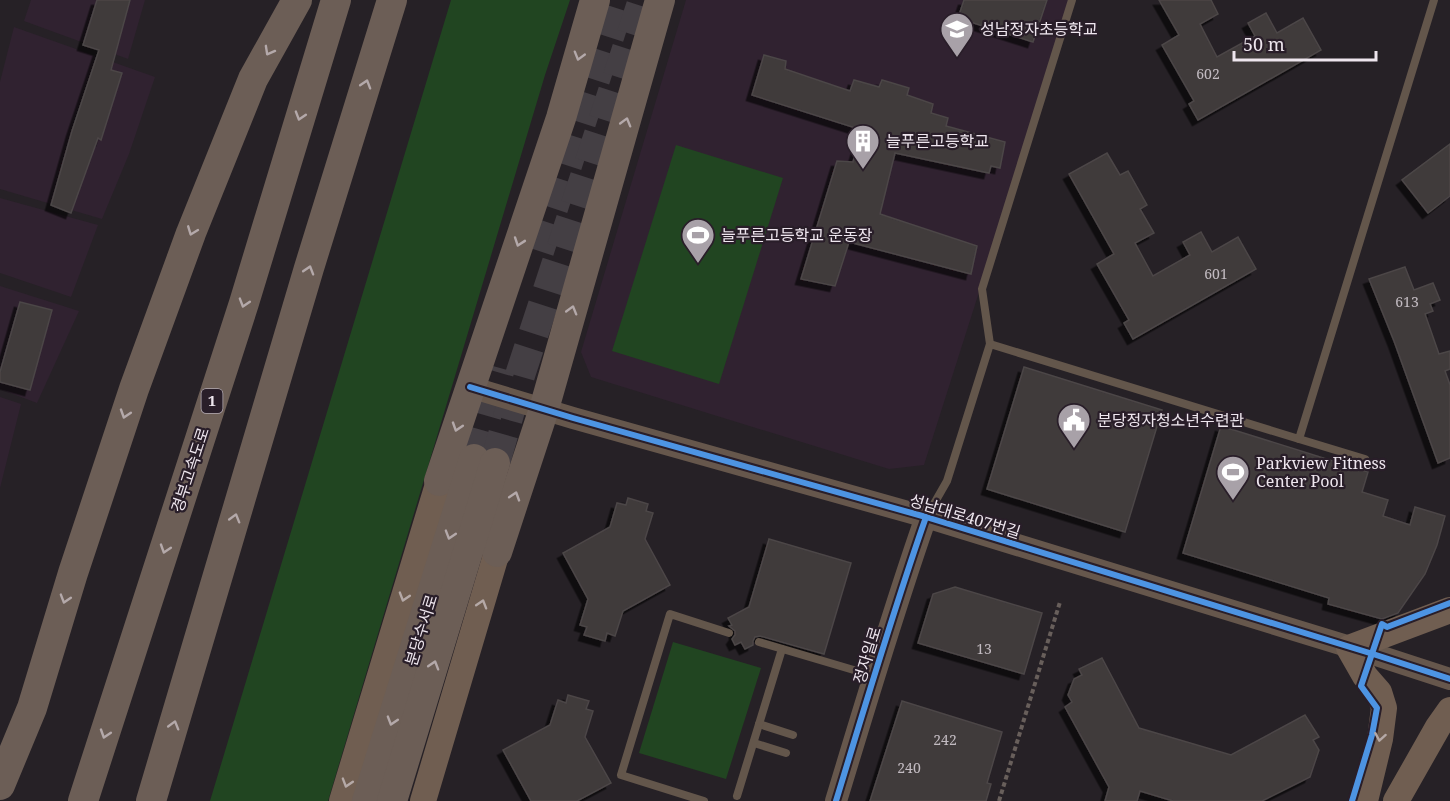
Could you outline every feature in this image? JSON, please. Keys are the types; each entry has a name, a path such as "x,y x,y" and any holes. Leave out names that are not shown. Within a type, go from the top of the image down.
{"highway":[{"path":"0,785 32,708 73,573 134,389 191,233 253,79 297,0"},
{"name":"경부고속도로","path":"83,801 244,303 336,0"},
{"path":"151,801 309,268 392,0"},
{"path":"439,481 561,118 595,0"},
{"path":"498,552 544,409 660,0"},
{"name":"분당수서로","path":"367,801 484,461 392,801"}],"main road":[{"path":"342,801 439,481"},
{"path":"423,801 498,552"},
{"path":"1365,801 1380,739 1384,708 1379,692 1365,676 1348,648 1450,610"},
{"path":"1396,801 1450,710"}],"street":[{"name":"성남대로407번길","path":"470,387 926,517 1450,679"},
{"name":"정자일로","path":"836,801 926,517"}],"lane":[{"path":"926,517 947,481 990,344 982,290 1072,0"},
{"path":"1299,439 1434,0"},
{"path":"990,344 1365,459"},
{"path":"704,801 621,775 670,615 729,633"},
{"path":"759,642 874,676"},
{"path":"737,796 782,649"},
{"path":"759,724 793,735"},
{"path":"754,743 786,753"}],"path":[{"path":"999,801 1060,602"}],"shaded area":[{"path":"31,0 145,0 128,59 24,21"},
{"path":"686,0 1072,0 924,465 889,469 591,377 581,352"},
{"path":"14,27 155,77 129,154 102,219 0,189 0,82"},
{"path":"0,198 98,225 71,297 0,273"},
{"path":"0,286 79,311 37,403 0,389"},
{"path":"0,397 21,404 0,488"}],"green space":[{"path":"451,0 570,0 545,75 328,801 210,801"},
{"name":"늘푸른고등학교 운동장","path":"676,145 783,178 719,384 612,351"},
{"path":"673,642 761,668 726,779 639,753"}],"building":[{"path":"97,0 130,0 111,70 122,73 101,140 98,138 71,213 51,205 72,131 99,50 83,45"},
{"name":"성남정자초등학교","path":"964,0 1047,0 1033,42 958,18"},
{"path":"1159,0 1211,0 1218,14 1200,24 1217,57 1255,36 1248,23 1266,13 1277,33 1303,18 1321,50 1198,120 1189,104 1194,101 1162,45 1179,35"},
{"name":"늘푸른고등학교","path":"764,55 786,61 785,69 850,91 854,80 879,87 882,80 909,88 907,95 933,104 931,113 948,118 946,126 1005,142 1000,168 991,166 989,173 895,153 880,214 977,246 971,274 849,242 835,286 801,279 837,161 853,162 862,130 752,95"},
{"path":"1450,144 1450,196 1428,213 1402,180"},
{"path":"1107,153 1120,175 1128,171 1147,205 1140,209 1154,233 1135,243 1153,276 1190,255 1183,242 1201,232 1212,252 1238,237 1256,269 1133,339 1124,323 1129,320 1097,264 1114,254 1069,174"},
{"path":"1405,267 1414,290 1433,283 1440,300 1430,304 1433,311 1425,314 1439,354 1450,351 1450,369 1445,371 1450,385 1450,458 1438,463 1369,279"},
{"path":"20,302 52,310 30,390 0,382 0,372"},
{"name":"분당정자청소년수련관","path":"1024,367 1162,410 1125,532 987,489"},
{"path":"1221,426 1368,472 1362,492 1388,500 1383,516 1410,525 1415,507 1445,516 1437,545 1425,574 1398,613 1382,619 1328,604 1329,598 1183,553"},
{"path":"628,498 648,504 646,511 653,513 645,539 670,585 623,611 615,636 607,633 605,641 584,635 587,627 580,625 588,599 563,553 610,527 617,503 626,505"},
{"path":"769,539 851,563 824,654 760,636 755,637 753,645 745,649 741,642 735,645 732,639 735,631 729,626 732,625 728,618 749,607"},
{"path":"955,587 1042,613 1024,674 918,643 933,594"},
{"path":"1102,658 1139,728 1231,755 1305,715 1319,737 1313,740 1319,750 1310,777 1262,801 1173,801 1140,791 1137,801 1105,801 1109,787 1065,707 1072,702 1068,695 1074,679 1082,675 1079,669"},
{"path":"568,695 589,701 586,709 593,711 585,737 611,783 577,801 531,801 503,750 550,725 558,700 566,703"},
{"path":"902,701 1002,732 987,783 991,784 986,801 870,801"}],"tunnel":[{"path":"539,251 621,0"},
{"path":"495,463 521,372 643,0"},
{"path":"474,459 500,368"}],"cycle path":[{"path":"470,387 926,517 1450,679"},
{"path":"836,801 926,517"},
{"path":"1352,801 1372,735 1377,708 1361,686 1382,624 1387,627 1450,603"}],"place":[{"name":"성남정자초등학교","path":"957,58"},
{"name":"늘푸른고등학교","path":"863,170"},
{"name":"늘푸른고등학교 운동장","path":"698,264"},
{"name":"분당정자청소년수련관","path":"1074,449"},
{"name":"Parkview Fitness Center Pool","path":"1233,501"}]}
